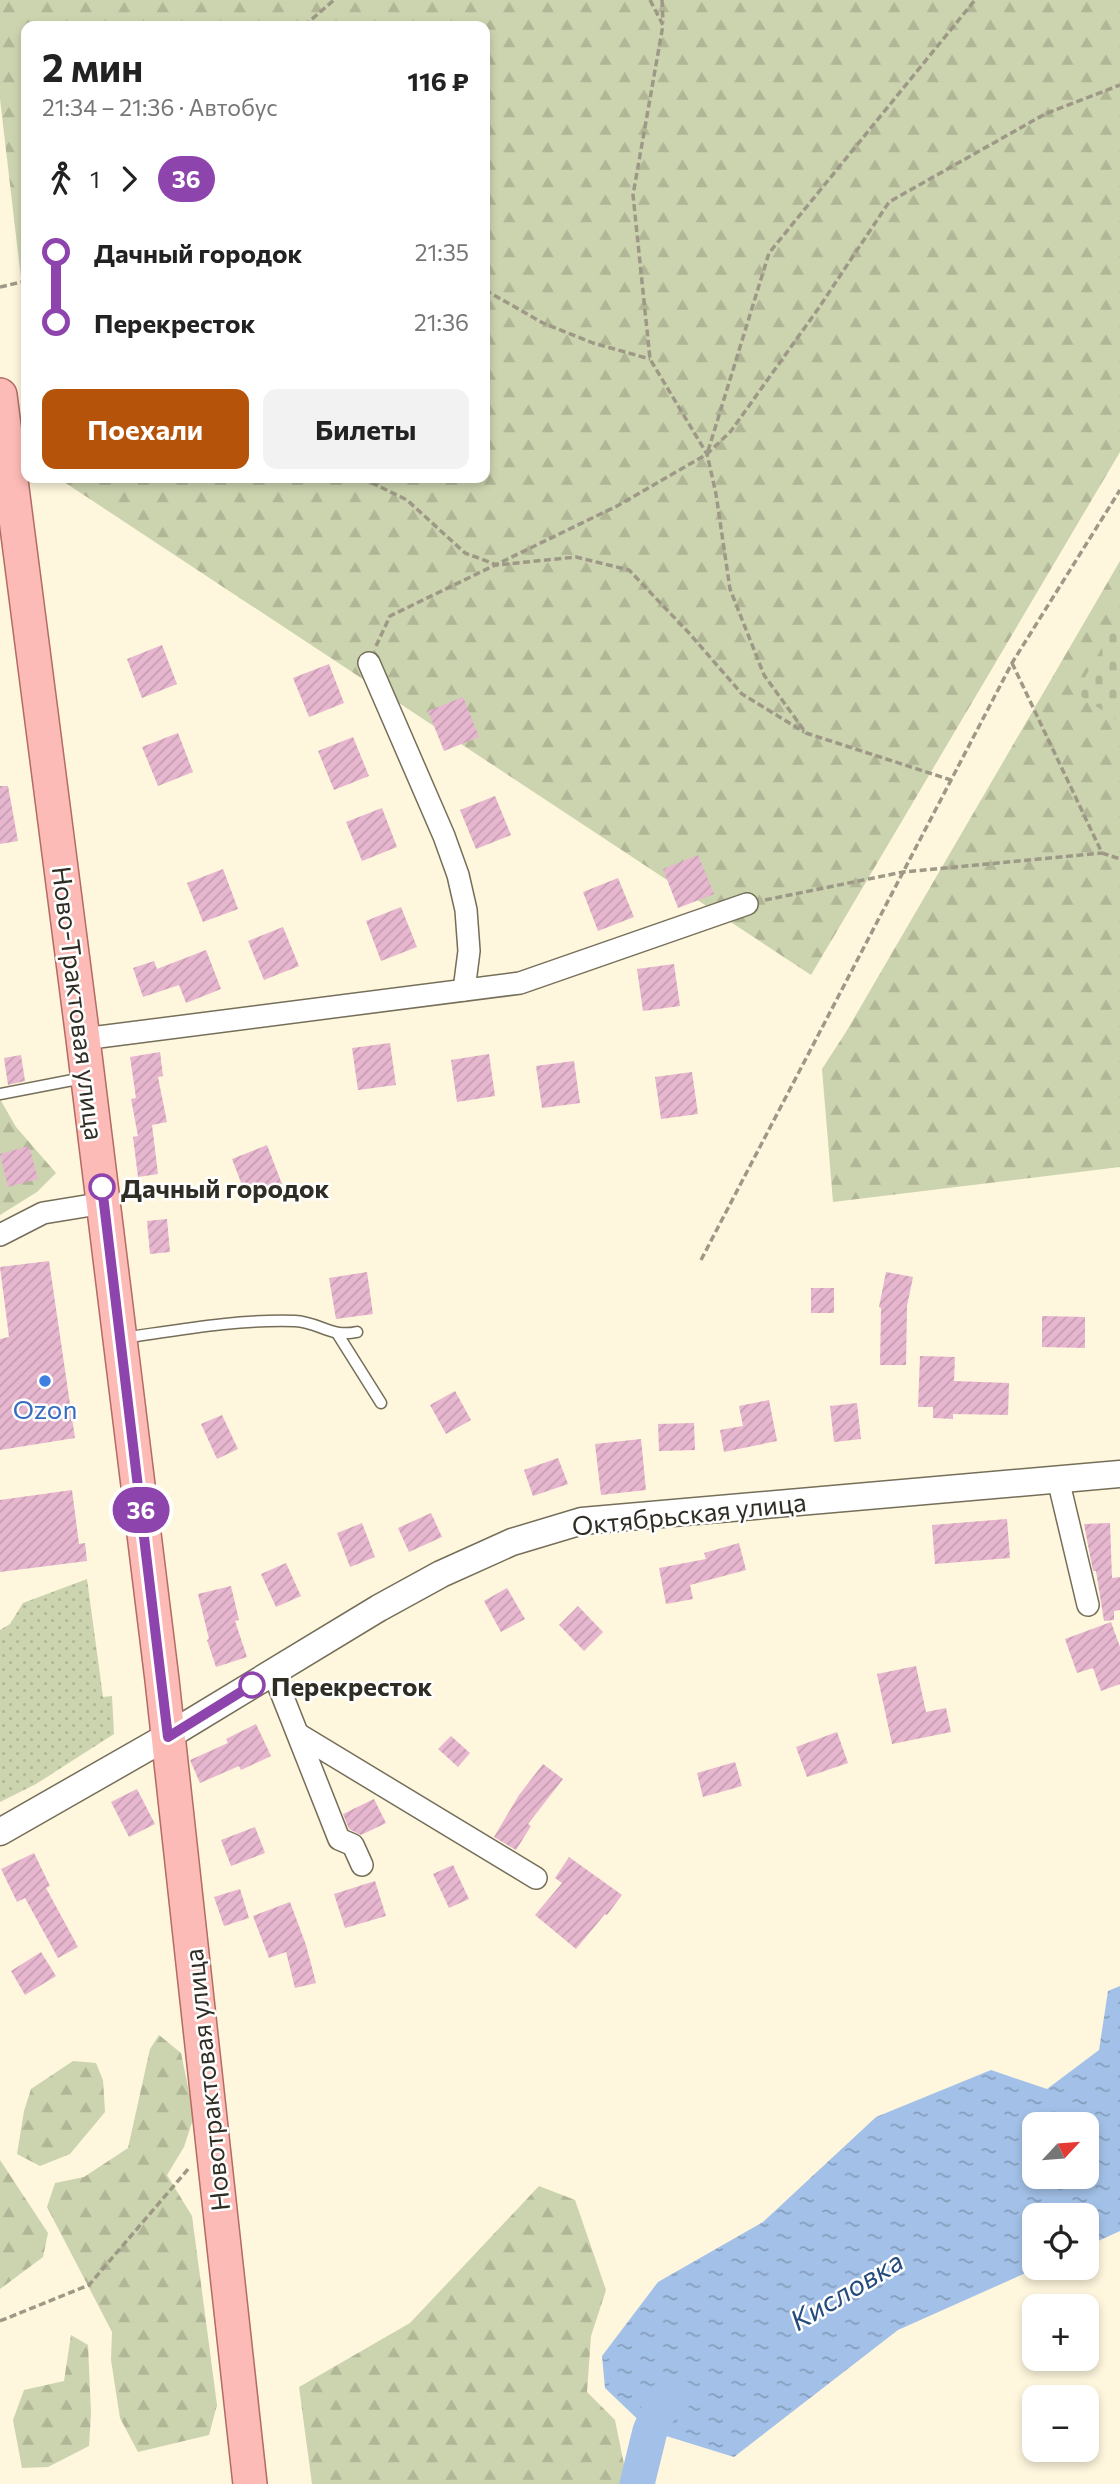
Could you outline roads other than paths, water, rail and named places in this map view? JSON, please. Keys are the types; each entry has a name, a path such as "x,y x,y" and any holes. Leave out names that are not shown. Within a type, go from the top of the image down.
{"main road":[{"name":"Ново-Трактовая улица","path":"0,395 104,1203 168,1737"},
{"name":"Новотрактовая улица","path":"168,1737 250,2484"}],"street":[{"path":"369,663 444,836 458,875 466,910 469,951 464,990"},
{"path":"83,1039 520,984 747,904"},
{"path":"0,1235 43,1213 104,1203"},
{"name":"Октябрьская улица","path":"0,1832 168,1737 441,1574 512,1542 582,1521 1120,1474"},
{"path":"1058,1479 1088,1605"},
{"path":"273,1672 339,1839 353,1845 362,1865"},
{"path":"298,1734 536,1878"}],"lane":[{"path":"0,1094 88,1078"},
{"path":"120,1338 260,1322 299,1321 337,1334 358,1332"},
{"path":"337,1334 381,1403"}],"water":[{"path":"1120,1986 1120,2231 1099,2241 1099,2203 1022,2203 1022,2275 898,2330 734,2457 650,2431 605,2388 602,2356 658,2282 763,2222 876,2117 991,2070 1047,2089 1099,2050 1108,1991"}],"waterway":[{"name":"Кисловка","path":"637,2484 650,2431 660,2408 676,2395"}],"place":[{"name":"Дачный городок","path":"102,1187"},
{"name":"Ozon","path":"45,1381"},
{"name":"Перекресток","path":"252,1685"}]}
